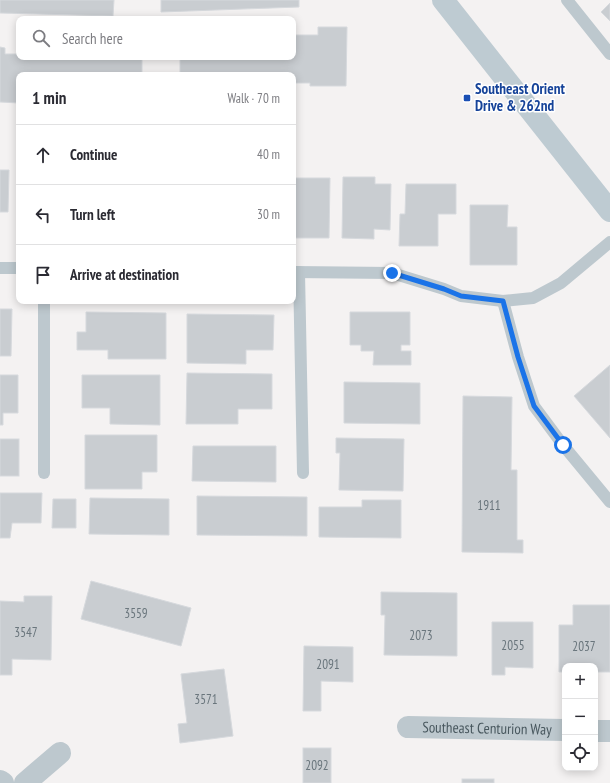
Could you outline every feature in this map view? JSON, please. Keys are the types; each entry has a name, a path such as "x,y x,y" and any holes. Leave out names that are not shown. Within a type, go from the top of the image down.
{"main road":[{"path":"443,0 610,211"}],"street":[{"name":"Southeast Centurion Way","path":"408,727 562,730"},
{"path":"598,731 610,731"},
{"path":"25,783 60,753"}],"lane":[{"path":"568,0 610,54"},
{"path":"303,473 296,272 392,273 444,289 461,296 503,301 533,298 561,282 610,242"},
{"path":"0,268 16,268"},
{"path":"503,301 518,357 534,406 563,445 610,502"},
{"path":"44,304 44,473"}],"building":[{"path":"0,0 114,0 113,16 0,13"},
{"path":"161,0 299,0 299,7 161,12"},
{"path":"610,3 610,21 601,12"},
{"path":"318,27 347,27 346,86 310,86 310,83 296,83 296,72 180,72 180,60 296,60 296,35 318,35"},
{"path":"0,47 5,48 5,54 16,54 16,60 142,60 142,72 16,72 16,103 0,102"},
{"path":"0,170 9,170 8,212 0,212"},
{"path":"343,177 375,177 375,184 391,184 390,230 374,229 374,239 342,238"},
{"path":"296,178 330,178 329,238 296,238"},
{"path":"406,184 456,184 456,214 438,214 438,246 399,246 400,214 405,214"},
{"path":"470,205 508,205 507,227 517,227 517,265 470,265"},
{"path":"0,309 12,309 11,356 0,356"},
{"path":"86,312 166,313 166,359 108,359 108,350 77,350 77,332 86,332"},
{"path":"350,312 410,312 410,345 401,345 401,351 411,351 411,365 373,365 374,351 361,351 361,345 350,345"},
{"path":"187,314 274,315 273,350 246,350 246,364 187,363"},
{"path":"610,365 610,438 574,396"},
{"path":"187,373 272,374 272,409 238,409 238,424 186,424"},
{"path":"0,375 18,375 18,413 3,413 3,425 0,425"},
{"path":"82,375 160,375 160,425 110,424 110,408 82,408"},
{"path":"344,382 420,383 420,424 344,423"},
{"path":"463,396 512,397 511,470 517,470 517,540 523,540 523,553 462,552"},
{"path":"85,435 157,435 157,472 142,472 142,489 85,489"},
{"path":"336,438 404,439 403,491 339,490 340,453 336,453"},
{"path":"0,439 19,439 19,476 0,476"},
{"path":"193,446 276,446 276,482 192,481"},
{"path":"0,493 42,493 41,523 12,523 10,538 0,538"},
{"path":"197,496 307,497 307,536 197,535"},
{"path":"90,498 169,499 169,535 89,534"},
{"path":"53,499 76,499 76,528 52,528"},
{"path":"362,500 401,500 401,538 319,537 319,507 362,507"},
{"path":"91,581 191,608 181,646 81,619"},
{"path":"381,592 457,593 457,656 384,655 385,615 381,615"},
{"path":"24,596 52,596 51,660 12,659 12,675 0,675 0,601 24,602"},
{"path":"573,605 610,605 610,672 598,672 598,663 562,663 562,672 559,672 559,625 573,625"},
{"path":"492,622 533,622 533,668 505,667 505,675 492,675"},
{"path":"304,646 353,647 353,682 321,681 321,711 303,711"},
{"path":"224,669 233,736 180,743 178,724 187,723 181,674"},
{"path":"303,748 331,748 331,783 303,783"},
{"path":"462,779 494,779 494,783 462,783"}],"place":[{"name":"Southeast Orient Drive & 262nd","path":"467,98"}],"route":[{"path":"392,273 444,289 461,296 503,301 518,357 534,406 563,445"}]}
